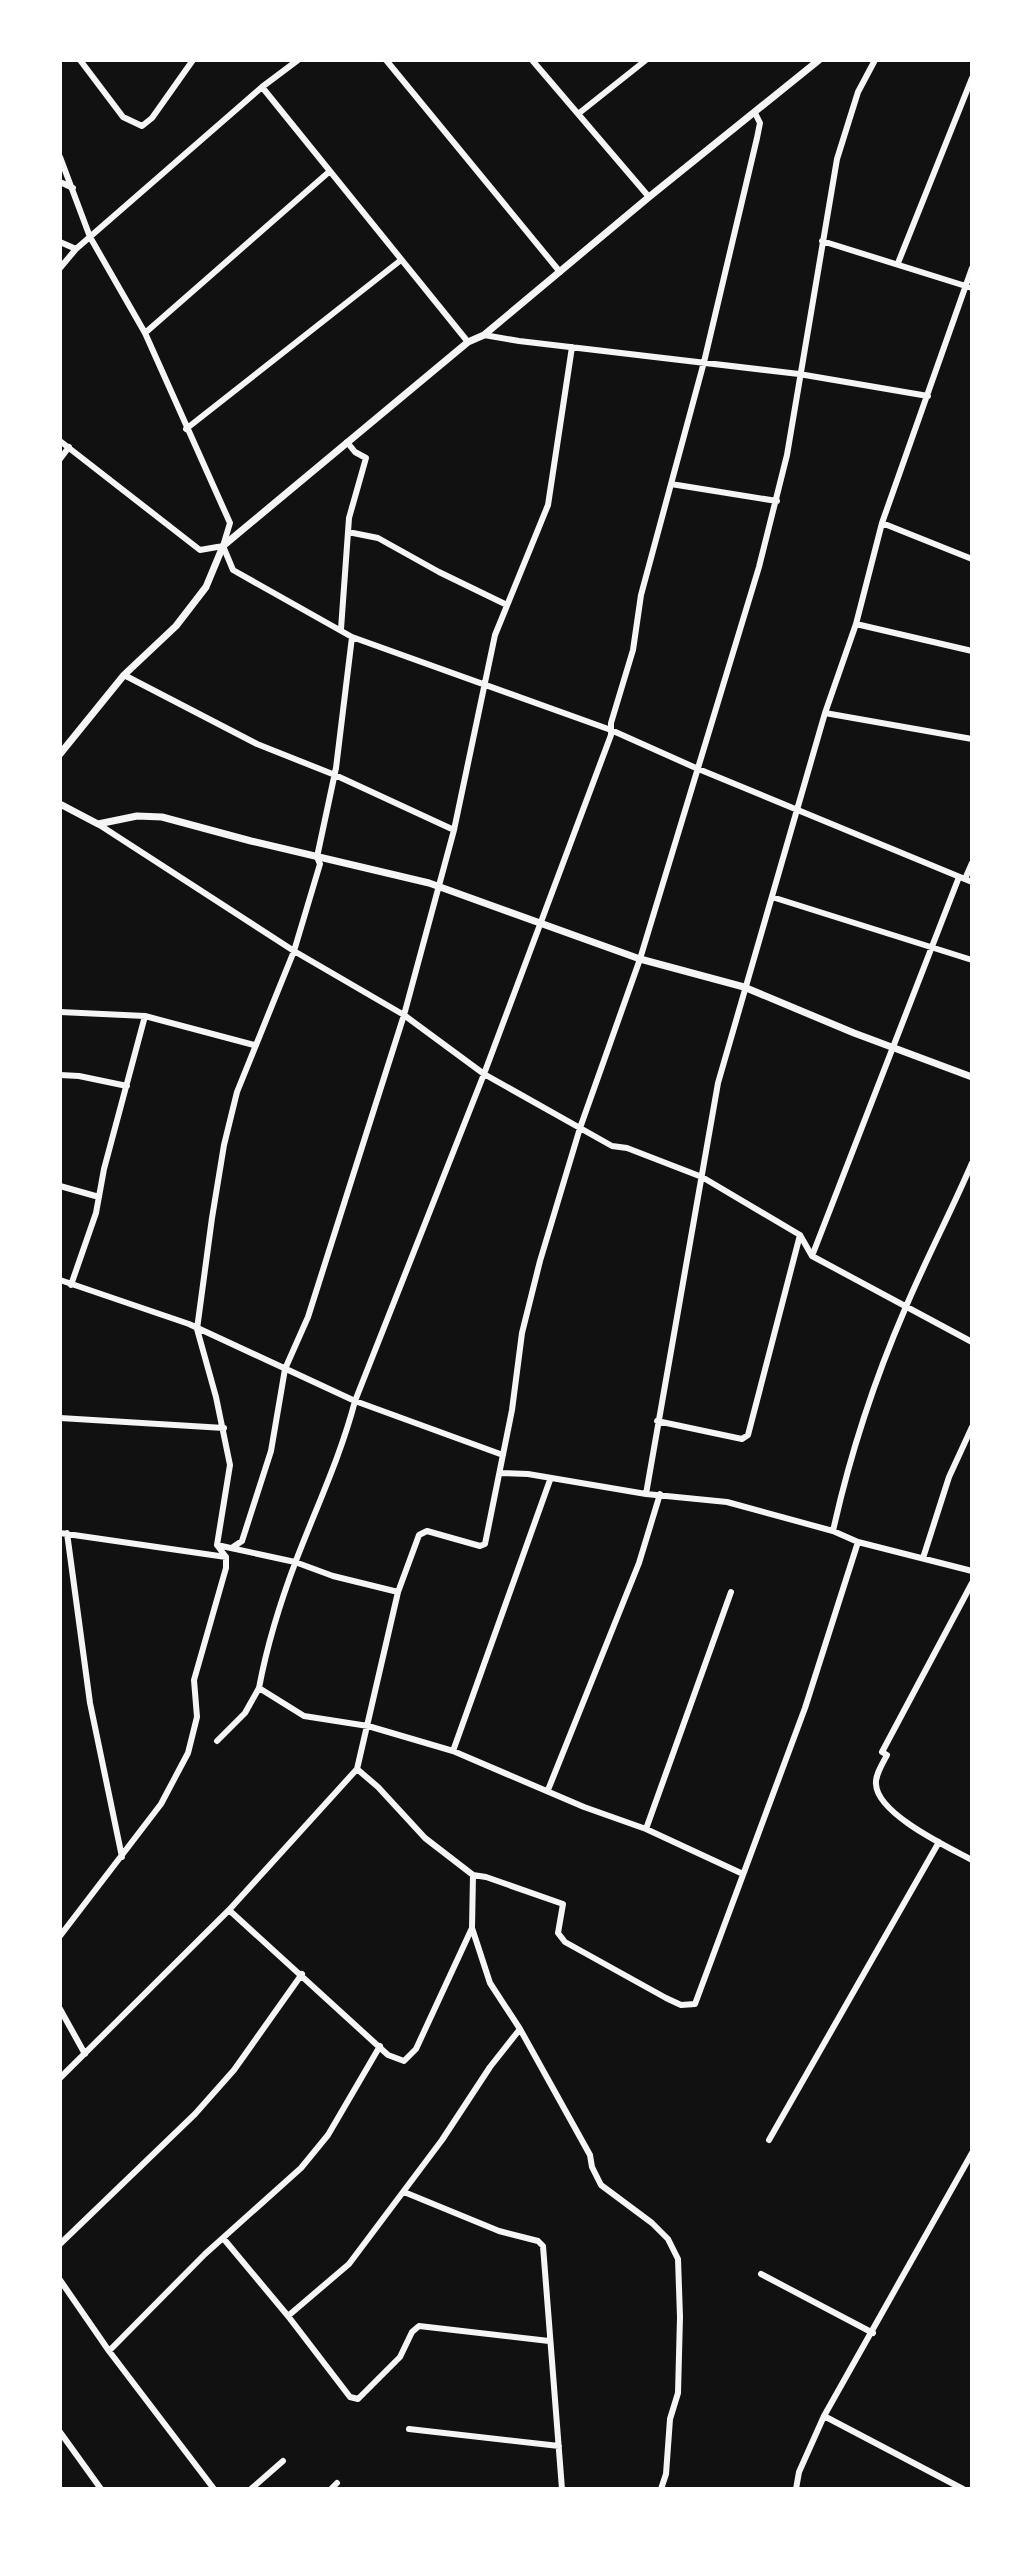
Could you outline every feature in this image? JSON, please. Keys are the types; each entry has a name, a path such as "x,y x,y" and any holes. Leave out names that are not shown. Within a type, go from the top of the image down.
{"street":[{"path":"80,60 123,117 142,126 152,118 193,60"},
{"path":"60,268 76,249 262,87 298,60"},
{"path":"386,60 560,272"},
{"path":"532,60 649,197"},
{"path":"578,114 646,60"},
{"path":"60,441 200,550 223,546 468,342 484,335 819,60"},
{"path":"60,2078 229,1910 357,1769 398,1592 419,1535 427,1531 480,1546 485,1544 501,1473 522,1333 540,1261 580,1128 640,959 777,501 837,159 849,114 875,60"},
{"path":"898,263 972,78"},
{"path":"262,87 468,342"},
{"path":"217,1741 245,1713 259,1688 263,1664 295,1562 542,922 611,730 633,650 641,595 704,362 760,123 755,113"},
{"path":"60,157 90,237 145,333 230,523 206,587 176,626 124,675 60,754"},
{"path":"145,333 330,171"},
{"path":"60,182 73,188"},
{"path":"822,241 969,287"},
{"path":"60,242 76,249"},
{"path":"186,429 401,260"},
{"path":"646,1494 718,1083 825,713 856,624 882,523 969,287 972,268"},
{"path":"484,335 799,374 928,396"},
{"path":"233,1547 242,1541 271,1451 285,1369 308,1317 404,1015 454,830 495,635 548,505 572,347"},
{"path":"341,629 349,518 366,458 355,452 347,442"},
{"path":"60,459 69,447"},
{"path":"671,484 777,501"},
{"path":"882,523 972,559"},
{"path":"348,532 378,538 507,605"},
{"path":"223,546 233,570 352,637 611,730 965,879"},
{"path":"856,624 972,651"},
{"path":"60,1936 161,1804 188,1753 197,1717 194,1680 226,1568 226,1557 217,1545 230,1465 224,1428 197,1329 224,1145 237,1092 294,951 320,864 317,857 335,775 352,637"},
{"path":"124,675 257,744 335,775 454,830"},
{"path":"825,713 972,739"},
{"path":"60,804 98,824 294,951 404,1015 484,1074 612,1146 627,1148 702,1177 800,1235 812,1256 972,1342"},
{"path":"98,824 137,816 162,817 440,887 640,959 744,987 972,1077"},
{"path":"812,1256 931,948 972,863"},
{"path":"772,897 972,960"},
{"path":"60,1012 145,1016 254,1045"},
{"path":"71,1285 96,1213 145,1016"},
{"path":"60,1075 127,1086"},
{"path":"833,1531 848,1462 905,1308 972,1163"},
{"path":"60,1186 99,1197"},
{"path":"657,1421 742,1439 748,1435 800,1235"},
{"path":"60,1280 189,1324 355,1401 503,1455"},
{"path":"60,1418 224,1428"},
{"path":"923,1558 949,1477 972,1427"},
{"path":"501,1473 528,1474 646,1494 727,1502 833,1531 858,1542 972,1571"},
{"path":"453,1751 550,1480"},
{"path":"548,1790 629,1589 660,1494"},
{"path":"122,1857 90,1703 63,1533 226,1557"},
{"path":"357,1769 425,1838 473,1875 563,1904 558,1933 565,1942 681,2005 695,2004 805,1708 858,1542"},
{"path":"217,1545 295,1562 333,1576 398,1592"},
{"path":"972,1583 882,1752 887,1755 875,1781 878,1792 891,1810 972,1860"},
{"path":"646,1829 731,1592"},
{"path":"259,1688 304,1716 368,1726 453,1751 584,1807 646,1829 743,1874"},
{"path":"769,2140 939,1842"},
{"path":"473,1875 472,1928 490,1983 520,2029 590,2155 601,2185 652,2223 668,2239 678,2259 678,2393 670,2419 666,2474 661,2489"},
{"path":"229,1910 388,2055 404,2061 416,2049 472,1928"},
{"path":"60,2244 195,2114 234,2070 302,1974"},
{"path":"60,2009 85,2054"},
{"path":"288,2316 349,2264 520,2029"},
{"path":"109,2351 223,2238 301,2168 328,2135 380,2046"},
{"path":"796,2489 799,2472 824,2416 972,2153"},
{"path":"404,2192 499,2231 538,2241 543,2246 562,2489"},
{"path":"223,2238 350,2397 358,2399 400,2357 412,2332 419,2326 549,2341"},
{"path":"761,2274 873,2333"},
{"path":"60,2280 109,2351 214,2489"},
{"path":"824,2416 963,2489"},
{"path":"409,2429 559,2446"},
{"path":"60,2432 101,2489"},
{"path":"251,2489 283,2461"},
{"path":"331,2489 337,2483"}]}
